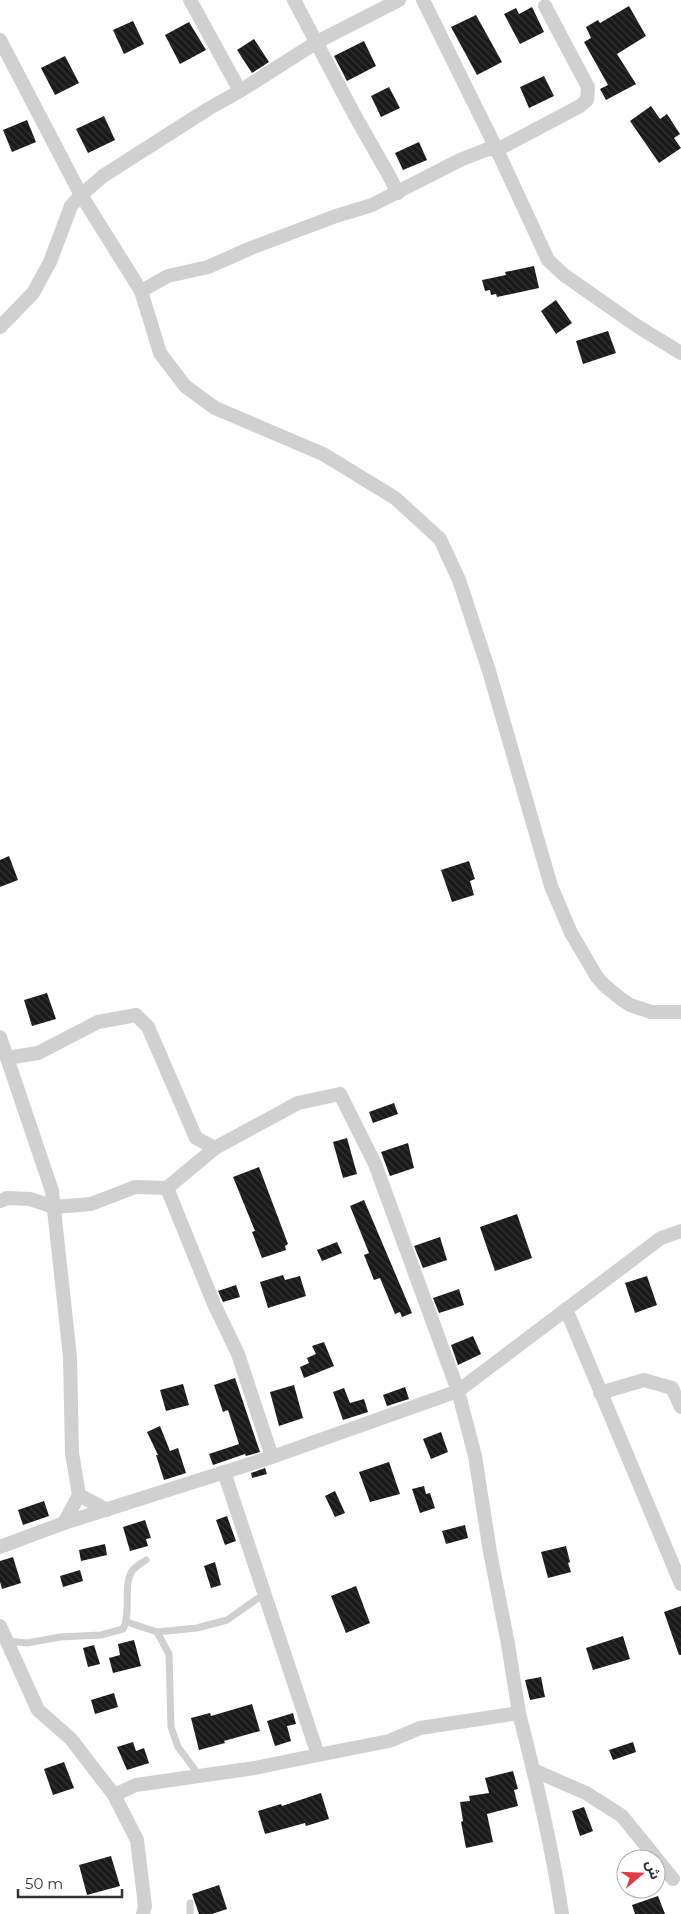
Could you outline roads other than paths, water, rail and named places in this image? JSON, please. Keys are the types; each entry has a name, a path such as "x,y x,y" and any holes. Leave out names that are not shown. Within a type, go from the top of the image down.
{"street":[{"path":"190,0 240,92"},
{"path":"294,0 398,193"},
{"path":"0,327 33,293 50,262 70,206 81,194 103,176 208,109 240,92 317,42 399,0"},
{"path":"423,0 497,150 548,260 564,275 637,326 681,352"},
{"path":"141,291 168,276 208,267 251,248 336,216 372,205 460,160 488,149 497,150 580,106 588,100 588,87 545,6"},
{"path":"0,40 81,194 141,291 160,353 185,386 216,408 323,454 395,498 440,539 459,580 484,652 551,886 571,933 597,976 608,989 621,999 630,1005 651,1012 681,1012"},
{"path":"7,1058 38,1053 98,1022 136,1015 148,1027 196,1138 215,1148"},
{"path":"0,1037 52,1191 70,1357 72,1453 79,1495 64,1523"},
{"path":"0,1201 7,1198 30,1198 54,1207 91,1204 135,1187 166,1188 215,1148 298,1103 340,1094 375,1164 458,1391 475,1456 519,1713 533,1770 562,1914"},
{"path":"166,1188 214,1304 238,1354 272,1457"},
{"path":"0,1547 64,1523 272,1457 458,1391 661,1238 681,1232"},
{"path":"566,1309 600,1392 678,1568 681,1584"},
{"path":"600,1392 644,1380 672,1388 681,1407"},
{"path":"224,1472 318,1755"},
{"path":"79,1495 107,1510"},
{"path":"0,1626 38,1710 71,1739 114,1795 137,1840 145,1906 143,1914"},
{"path":"114,1795 136,1784 255,1768 389,1741 420,1728 519,1713"},
{"path":"533,1770 586,1793 622,1816 673,1879"}],"lane":[{"path":"7,1641 27,1643 60,1637 101,1635 124,1629 127,1622 132,1571 146,1560"},
{"path":"127,1622 157,1632 197,1628 227,1620 264,1594"},
{"path":"157,1632 169,1654 171,1727 178,1747 199,1776"},
{"path":"190,1903 190,1914"}]}
